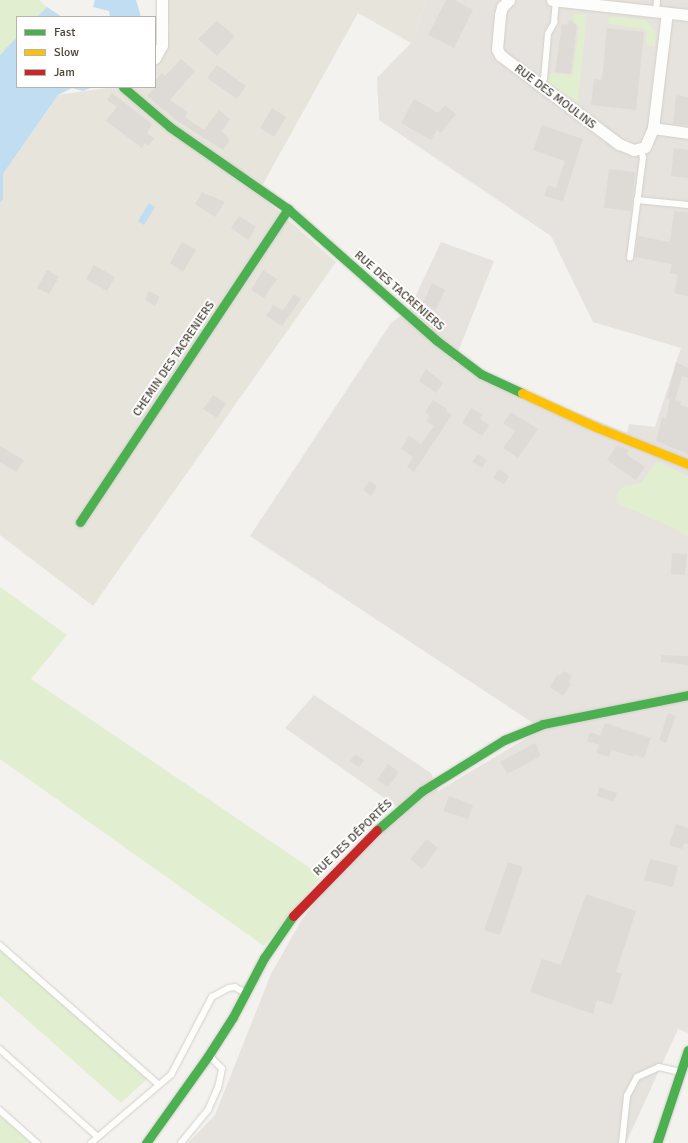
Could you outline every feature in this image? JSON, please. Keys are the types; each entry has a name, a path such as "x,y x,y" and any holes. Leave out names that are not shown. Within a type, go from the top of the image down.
{"street":[{"path":"156,56 162,44 162,0"},
{"name":"RUE DES MOULINS","path":"509,0 502,7 500,15 497,49 506,60 619,144 626,148 640,150"},
{"path":"552,0 688,15"},
{"path":"640,150 650,140 653,128 661,13"},
{"name":"RUE DES TACRENIERS","path":"126,88 170,127 288,209 436,340 481,374 596,427 688,464"},
{"path":"653,128 688,133"},
{"name":"CHEMIN DES TACRENIERS","path":"80,522 288,209"},
{"name":"RUE DES DÉPORTÉS","path":"146,1143 208,1056 264,958 296,912 328,877 387,820 454,769 504,740 542,724 688,695"},
{"path":"657,1143 684,1073 688,1050"}],"lane":[{"path":"540,85 544,79 548,34 554,23 556,0"},
{"path":"657,0 661,13"},
{"path":"630,258 643,158 640,150"},
{"path":"637,200 688,205"},
{"path":"0,945 158,1084"},
{"path":"91,1143 97,1136 177,1067 205,1007 212,997 228,988 235,987 245,993"},
{"path":"0,1049 97,1136"},
{"path":"181,1143 208,1110 222,1075 219,1064 208,1056"},
{"path":"622,1143 628,1096 637,1077 658,1067 684,1073"},
{"path":"0,1110 37,1143"}],"shaded area":[{"path":"166,0 427,0 411,43 358,13 258,193 336,262 93,606 0,535 0,203 3,199 3,174 58,95 107,88 156,88 156,45 169,32"},
{"path":"427,0 688,0 688,1033 678,1029 626,1143 188,1143 215,1115 271,974 301,921 329,884 404,812 285,728 314,695 431,773 438,791 542,729 250,536 391,323 409,310 441,242 494,261 454,362 627,433 629,424 655,427 681,348 593,322 551,236 379,120 377,78 411,43"},
{"path":"526,8 542,10 545,16 560,25 558,41 552,41 549,69 538,69 514,48 510,35 512,19 519,11"},
{"path":"674,37 682,37 678,77 669,76"}],"green space":[{"path":"0,0 39,0 47,7 38,16 16,16 16,38 0,55"},
{"path":"573,14 587,14 578,102 549,83 548,76 550,73 573,75 579,25 574,22"},
{"path":"609,16 646,20 656,33 655,47 646,45 647,33 644,29 608,24"},
{"path":"657,461 688,476 688,537 669,526 616,503 617,493 624,486 641,483"},
{"path":"0,587 67,635 31,679 322,876 264,946 0,759"},
{"path":"0,949 148,1078 121,1103 0,996"},
{"path":"0,1116 31,1143 0,1143"}],"water":[{"path":"95,0 136,0 141,16 110,16 109,11 93,7"},
{"path":"47,7 60,16 38,16"},
{"path":"16,38 16,88 72,88 58,95 3,174 3,199 0,203 0,55"},
{"path":"72,88 90,88 83,91"},
{"path":"149,203 155,207 144,225 138,221"}],"building":[{"path":"446,0 454,0 473,10 454,48 428,35"},
{"path":"570,20 577,26 571,74 555,72 562,24 566,25"},
{"path":"217,21 235,36 217,56 198,39"},
{"path":"607,28 644,32 636,110 591,105 594,79 602,80"},
{"path":"181,59 195,71 170,100 188,112 185,117 204,130 219,110 230,119 222,131 230,140 223,150 176,120 147,96 154,88 156,88 156,79 162,73 165,76"},
{"path":"217,65 246,86 237,99 207,78"},
{"path":"112,93 152,124 147,133 154,138 149,146 145,143 142,148 106,121 117,107 107,100"},
{"path":"676,95 688,97 688,125 673,124"},
{"path":"414,99 438,113 445,105 456,114 441,133 437,130 431,140 401,123"},
{"path":"272,108 286,117 274,137 260,128"},
{"path":"542,125 583,139 563,201 544,196 548,185 556,188 565,161 533,150"},
{"path":"674,148 688,150 688,178 671,176"},
{"path":"609,169 635,172 631,211 604,208"},
{"path":"202,192 225,202 215,217 195,204"},
{"path":"674,211 688,212 688,296 674,293 678,275 670,273 672,264 635,257 638,236 670,242"},
{"path":"239,216 256,227 248,240 231,228"},
{"path":"182,242 196,250 183,272 170,263"},
{"path":"94,265 115,277 107,291 86,279"},
{"path":"47,270 59,277 49,294 37,288"},
{"path":"263,270 277,279 264,298 251,290"},
{"path":"432,283 445,290 436,310 423,303"},
{"path":"149,291 160,297 155,306 145,300"},
{"path":"294,294 301,299 282,326 266,316 273,305 283,310"},
{"path":"676,362 688,368 688,378 682,376 675,400 681,401 680,405 688,407 688,454 656,441 662,417 666,419 670,399 667,398"},
{"path":"426,369 443,383 436,393 419,381"},
{"path":"213,395 226,403 217,418 203,409"},
{"path":"433,400 447,409 446,411 452,415 414,472 407,467 413,457 401,449 409,436 421,444 434,426 426,421 430,416 425,412"},
{"path":"471,408 483,415 480,419 489,425 482,436 462,423"},
{"path":"511,412 538,429 518,458 503,448 515,431 503,423"},
{"path":"617,445 629,450 626,454 645,467 636,480 607,460"},
{"path":"0,446 24,460 16,472 0,462"},
{"path":"478,454 487,460 482,468 472,462"},
{"path":"499,469 509,476 504,484 493,478"},
{"path":"369,481 377,486 371,496 363,490"},
{"path":"672,553 687,554 685,575 671,574"},
{"path":"661,655 688,656 688,665 661,662"},
{"path":"564,671 572,676 569,682 571,684 563,696 550,687 558,674 560,676"},
{"path":"668,713 676,716 666,743 659,740"},
{"path":"605,723 651,738 644,758 635,755 634,757 612,750 609,757 596,753 599,745 587,741 590,732 600,736"},
{"path":"535,743 541,756 507,774 500,762"},
{"path":"355,754 364,760 359,767 350,761"},
{"path":"388,764 399,772 388,787 377,780"},
{"path":"599,787 617,793 614,802 597,796"},
{"path":"449,796 473,805 468,819 443,811"},
{"path":"676,824 688,828 688,844 685,843 682,849 669,845"},
{"path":"427,839 438,848 422,869 410,859"},
{"path":"650,859 678,866 673,887 644,880"},
{"path":"508,862 523,867 500,935 484,930"},
{"path":"586,894 636,911 616,972 622,974 612,1005 597,1000 593,1014 530,992 542,959 561,965"}],"traffic: fast":[{"path":"124,88 170,127 288,209 436,340 481,374 522,393"},
{"path":"80,522 288,209"},
{"path":"377,830 422,791 504,740 543,724 688,695"},
{"path":"146,1143 208,1056 233,1017 264,958 293,916"},
{"path":"657,1143 688,1050"}],"traffic: slow":[{"path":"522,393 596,427 688,464"}],"traffic: jam":[{"path":"293,916 377,830"}]}
